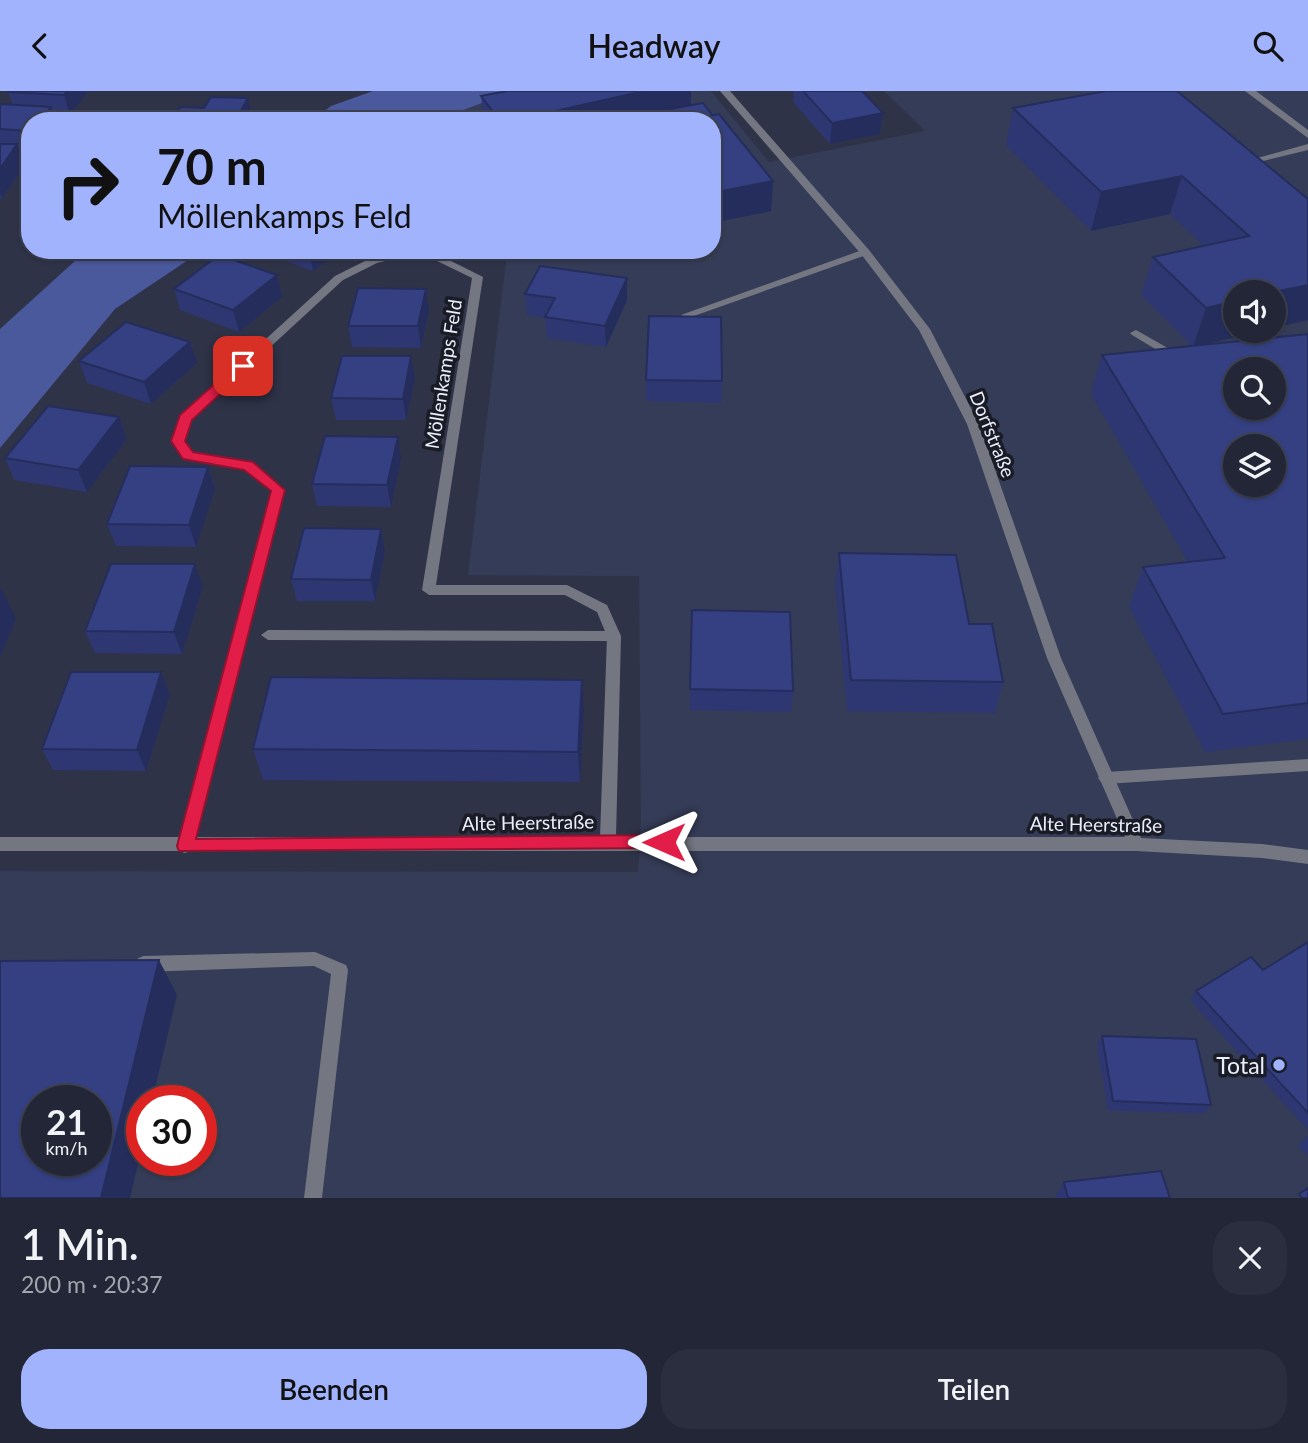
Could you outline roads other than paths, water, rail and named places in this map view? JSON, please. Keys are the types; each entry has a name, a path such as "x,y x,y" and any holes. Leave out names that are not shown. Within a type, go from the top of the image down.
{"street":[{"name":"Dorfstraße","path":"725,91 865,253 924,329 972,424 1054,658 1136,844"},
{"path":"1250,91 1308,135"},
{"path":"1258,170 1248,162 1308,147"},
{"path":"687,315 865,253"},
{"name":"Möllenkamps Feld","path":"186,846 278,490 248,466 188,455 178,441 185,418 339,278 381,259"},
{"name":"Möllenkamps Feld","path":"441,259 478,277 429,590 567,590 602,608 614,636 608,842"},
{"path":"1136,333 1190,366"},
{"path":"268,635 614,636"},
{"path":"1107,778 1308,765"},
{"name":"Alte Heerstraße","path":"0,844 1136,844 1262,851 1308,857"},
{"path":"123,965 315,959 340,969 313,1198"}],"place":[{"name":"Total","path":"1279,1065"}]}
